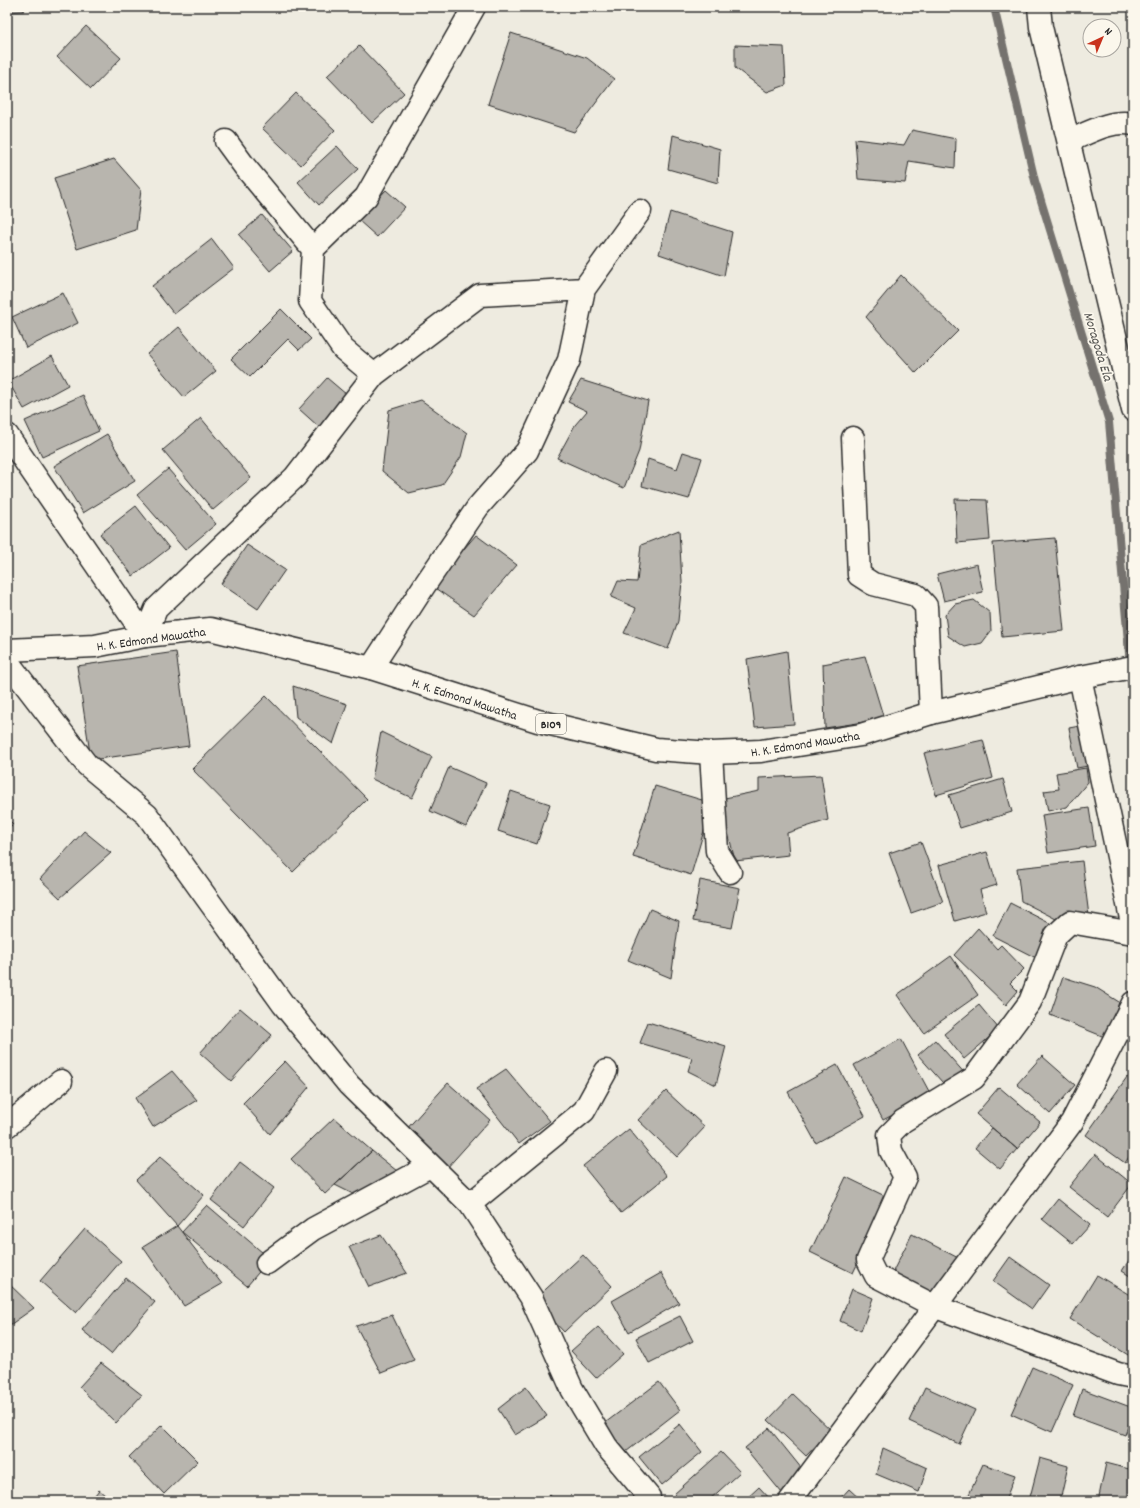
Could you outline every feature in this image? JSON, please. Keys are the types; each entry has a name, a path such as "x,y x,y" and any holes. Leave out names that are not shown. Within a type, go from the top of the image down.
{"street":[{"path":"374,374 343,349 310,301 313,249 366,197 474,7"},
{"path":"1039,7 1041,27 1133,410"},
{"path":"1069,141 1098,128 1125,122 1133,124"},
{"path":"226,141 245,167 313,249"},
{"path":"371,668 424,586 478,507 527,451 569,360 584,289 640,211"},
{"path":"145,636 156,609 295,477 374,374 480,295 584,289"},
{"path":"7,435 145,636"},
{"path":"853,438 859,575 873,584 916,595 926,606 931,713"},
{"name":"H. K. Edmond Mawatha","path":"7,650 95,646 145,636 210,629 371,668 538,721 656,749 712,753 761,752 861,735 931,713 1133,667"},
{"path":"7,661 87,765 147,815 283,1004 349,1085 470,1204 531,1297 572,1390 606,1446 649,1500"},
{"path":"1089,676 1133,928"},
{"path":"712,753 716,851 730,872"},
{"path":"1133,933 1070,922 1056,935 1030,1002 974,1078 904,1121 889,1135 891,1151 905,1176 868,1260 876,1276 936,1307 1118,1374 1133,1377"},
{"path":"790,1501 936,1307 1072,1122 1133,1003"},
{"path":"470,1204 584,1111 606,1071"},
{"path":"7,1126 61,1081"},
{"path":"267,1263 313,1229 430,1166"}],"building":[{"path":"7,7 24,7 24,11 7,12"},
{"path":"86,26 121,58 91,89 57,57"},
{"path":"511,33 587,58 614,79 574,132 488,104"},
{"path":"735,45 784,47 786,85 767,92 735,68"},
{"path":"359,46 404,93 372,123 327,76"},
{"path":"296,93 335,130 301,165 262,128"},
{"path":"912,130 956,139 955,168 909,161 905,183 858,179 855,139 904,145"},
{"path":"673,135 720,149 718,183 668,169"},
{"path":"337,146 358,169 319,205 298,182"},
{"path":"114,159 141,190 136,230 77,249 54,178"},
{"path":"386,190 405,207 377,237 358,220"},
{"path":"670,212 732,232 724,276 659,254"},
{"path":"262,215 293,251 270,271 239,235"},
{"path":"212,239 234,268 174,314 152,286"},
{"path":"901,275 958,331 916,373 866,317"},
{"path":"63,293 78,323 26,348 12,317"},
{"path":"281,309 311,339 299,350 288,339 250,377 231,359"},
{"path":"179,327 216,371 184,397 147,354"},
{"path":"52,356 68,385 24,409 8,381"},
{"path":"327,378 347,395 319,427 299,409"},
{"path":"581,380 648,401 639,451 624,488 557,458 575,425 587,411 568,402"},
{"path":"83,395 99,431 42,457 25,421"},
{"path":"421,400 467,433 461,457 442,485 409,493 382,471 389,410"},
{"path":"201,418 251,478 213,510 163,450"},
{"path":"107,434 135,481 83,513 54,466"},
{"path":"683,452 702,458 689,499 642,486 648,459 677,469"},
{"path":"168,469 216,524 185,550 137,495"},
{"path":"955,499 987,500 990,540 957,543"},
{"path":"136,506 169,548 133,576 100,534"},
{"path":"679,530 682,582 678,621 668,649 624,633 636,608 611,597 618,581 637,582 641,545"},
{"path":"476,535 517,565 474,615 432,586"},
{"path":"1055,538 1064,631 1002,637 993,543"},
{"path":"247,545 285,570 258,609 221,584"},
{"path":"977,564 983,592 944,601 937,574"},
{"path":"974,600 990,613 991,631 982,643 965,647 948,636 945,615 955,604"},
{"path":"787,651 794,724 755,727 747,659"},
{"path":"176,652 189,746 91,760 77,666"},
{"path":"865,656 884,719 825,728 823,664"},
{"path":"293,686 347,704 333,744 296,717"},
{"path":"266,696 367,799 293,872 192,769"},
{"path":"1085,725 1093,765 1077,768 1069,728"},
{"path":"381,732 432,757 412,798 372,779"},
{"path":"983,740 993,778 936,795 924,753"},
{"path":"449,767 486,783 466,827 430,811"},
{"path":"1086,768 1088,782 1067,807 1048,811 1044,791 1059,789 1056,773"},
{"path":"821,775 828,820 787,833 789,855 735,861 720,799 759,791 759,778"},
{"path":"1003,779 1012,812 960,828 949,795"},
{"path":"655,786 712,803 691,875 633,857"},
{"path":"511,791 550,804 537,844 498,831"},
{"path":"1089,808 1095,846 1048,853 1042,815"},
{"path":"7,818 13,824 7,830"},
{"path":"84,831 111,853 60,898 40,879"},
{"path":"921,842 943,902 911,913 889,853"},
{"path":"987,852 997,885 980,890 986,912 955,921 939,865"},
{"path":"1082,861 1089,916 1056,919 1021,901 1017,868"},
{"path":"700,880 740,888 732,928 693,921"},
{"path":"1010,903 1059,928 1042,961 993,936"},
{"path":"650,909 679,921 671,978 628,960"},
{"path":"978,928 997,949 1001,945 1024,969 1010,983 1018,991 1006,1005 954,955"},
{"path":"951,956 978,995 924,1033 897,995"},
{"path":"1063,977 1095,987 1119,1002 1107,1038 1050,1015"},
{"path":"979,1005 999,1029 964,1059 944,1034"},
{"path":"240,1008 272,1035 231,1081 200,1053"},
{"path":"648,1022 726,1046 716,1085 688,1071 692,1058 640,1043"},
{"path":"901,1039 931,1095 883,1120 854,1065"},
{"path":"935,1040 968,1077 951,1092 918,1055"},
{"path":"1042,1056 1075,1085 1050,1114 1017,1084"},
{"path":"285,1061 309,1087 270,1134 243,1103"},
{"path":"837,1065 865,1116 816,1143 788,1092"},
{"path":"506,1069 550,1121 519,1144 476,1089"},
{"path":"172,1071 197,1100 153,1127 135,1098"},
{"path":"1127,1077 1133,1081 1133,1151 1125,1163 1086,1135"},
{"path":"448,1083 490,1120 446,1169 404,1132"},
{"path":"999,1087 1040,1122 1017,1149 976,1114"},
{"path":"666,1091 705,1127 677,1157 638,1120"},
{"path":"334,1118 372,1151 325,1194 291,1159"},
{"path":"992,1128 1017,1149 1000,1169 975,1148"},
{"path":"629,1129 667,1176 621,1213 583,1166"},
{"path":"372,1151 397,1171 357,1196 335,1185"},
{"path":"1095,1154 1132,1184 1107,1217 1069,1187"},
{"path":"160,1157 204,1195 177,1226 136,1180"},
{"path":"240,1162 274,1188 244,1226 211,1200"},
{"path":"846,1177 889,1198 853,1273 810,1252"},
{"path":"1058,1199 1090,1225 1073,1244 1042,1219"},
{"path":"207,1205 270,1259 247,1286 182,1232"},
{"path":"177,1226 222,1284 184,1306 143,1247"},
{"path":"85,1229 121,1261 76,1313 40,1281"},
{"path":"912,1234 966,1262 933,1302 889,1279"},
{"path":"381,1235 407,1273 369,1287 349,1247"},
{"path":"1133,1254 1133,1278 1122,1271"},
{"path":"583,1255 612,1286 564,1332 534,1300"},
{"path":"1010,1257 1049,1285 1032,1309 993,1281"},
{"path":"661,1273 679,1303 629,1332 612,1301"},
{"path":"1097,1275 1133,1297 1133,1358 1070,1319"},
{"path":"126,1278 155,1302 111,1354 82,1330"},
{"path":"7,1282 34,1308 7,1327"},
{"path":"852,1289 873,1298 861,1331 840,1321"},
{"path":"392,1315 414,1360 381,1373 356,1326"},
{"path":"680,1316 693,1341 649,1363 636,1338"},
{"path":"598,1327 623,1354 596,1378 571,1351"},
{"path":"101,1363 142,1395 116,1423 79,1387"},
{"path":"1032,1367 1073,1385 1052,1432 1011,1414"},
{"path":"659,1382 680,1410 622,1455 601,1426"},
{"path":"526,1387 547,1416 515,1435 498,1409"},
{"path":"925,1387 975,1410 959,1444 909,1421"},
{"path":"1082,1389 1133,1408 1133,1413 1125,1435 1073,1416"},
{"path":"793,1394 831,1430 806,1456 768,1420"},
{"path":"680,1424 702,1452 662,1485 639,1457"},
{"path":"162,1425 198,1461 164,1494 129,1457"},
{"path":"769,1428 806,1474 782,1493 745,1448"},
{"path":"883,1448 927,1468 919,1492 876,1474"},
{"path":"721,1452 740,1472 708,1501 680,1501 674,1494"},
{"path":"1040,1458 1068,1466 1060,1501 1029,1501"},
{"path":"1106,1463 1133,1470 1133,1501 1098,1501"},
{"path":"983,1464 1015,1475 1005,1501 966,1501"},
{"path":"759,1487 772,1501 744,1501"},
{"path":"849,1489 862,1501 838,1501"},
{"path":"99,1490 112,1501 90,1501"},
{"path":"550,1495 556,1501 544,1501"}],"waterway":[{"name":"Moragoda Ela","path":"994,7 1035,181 1109,422 1133,700"}]}
